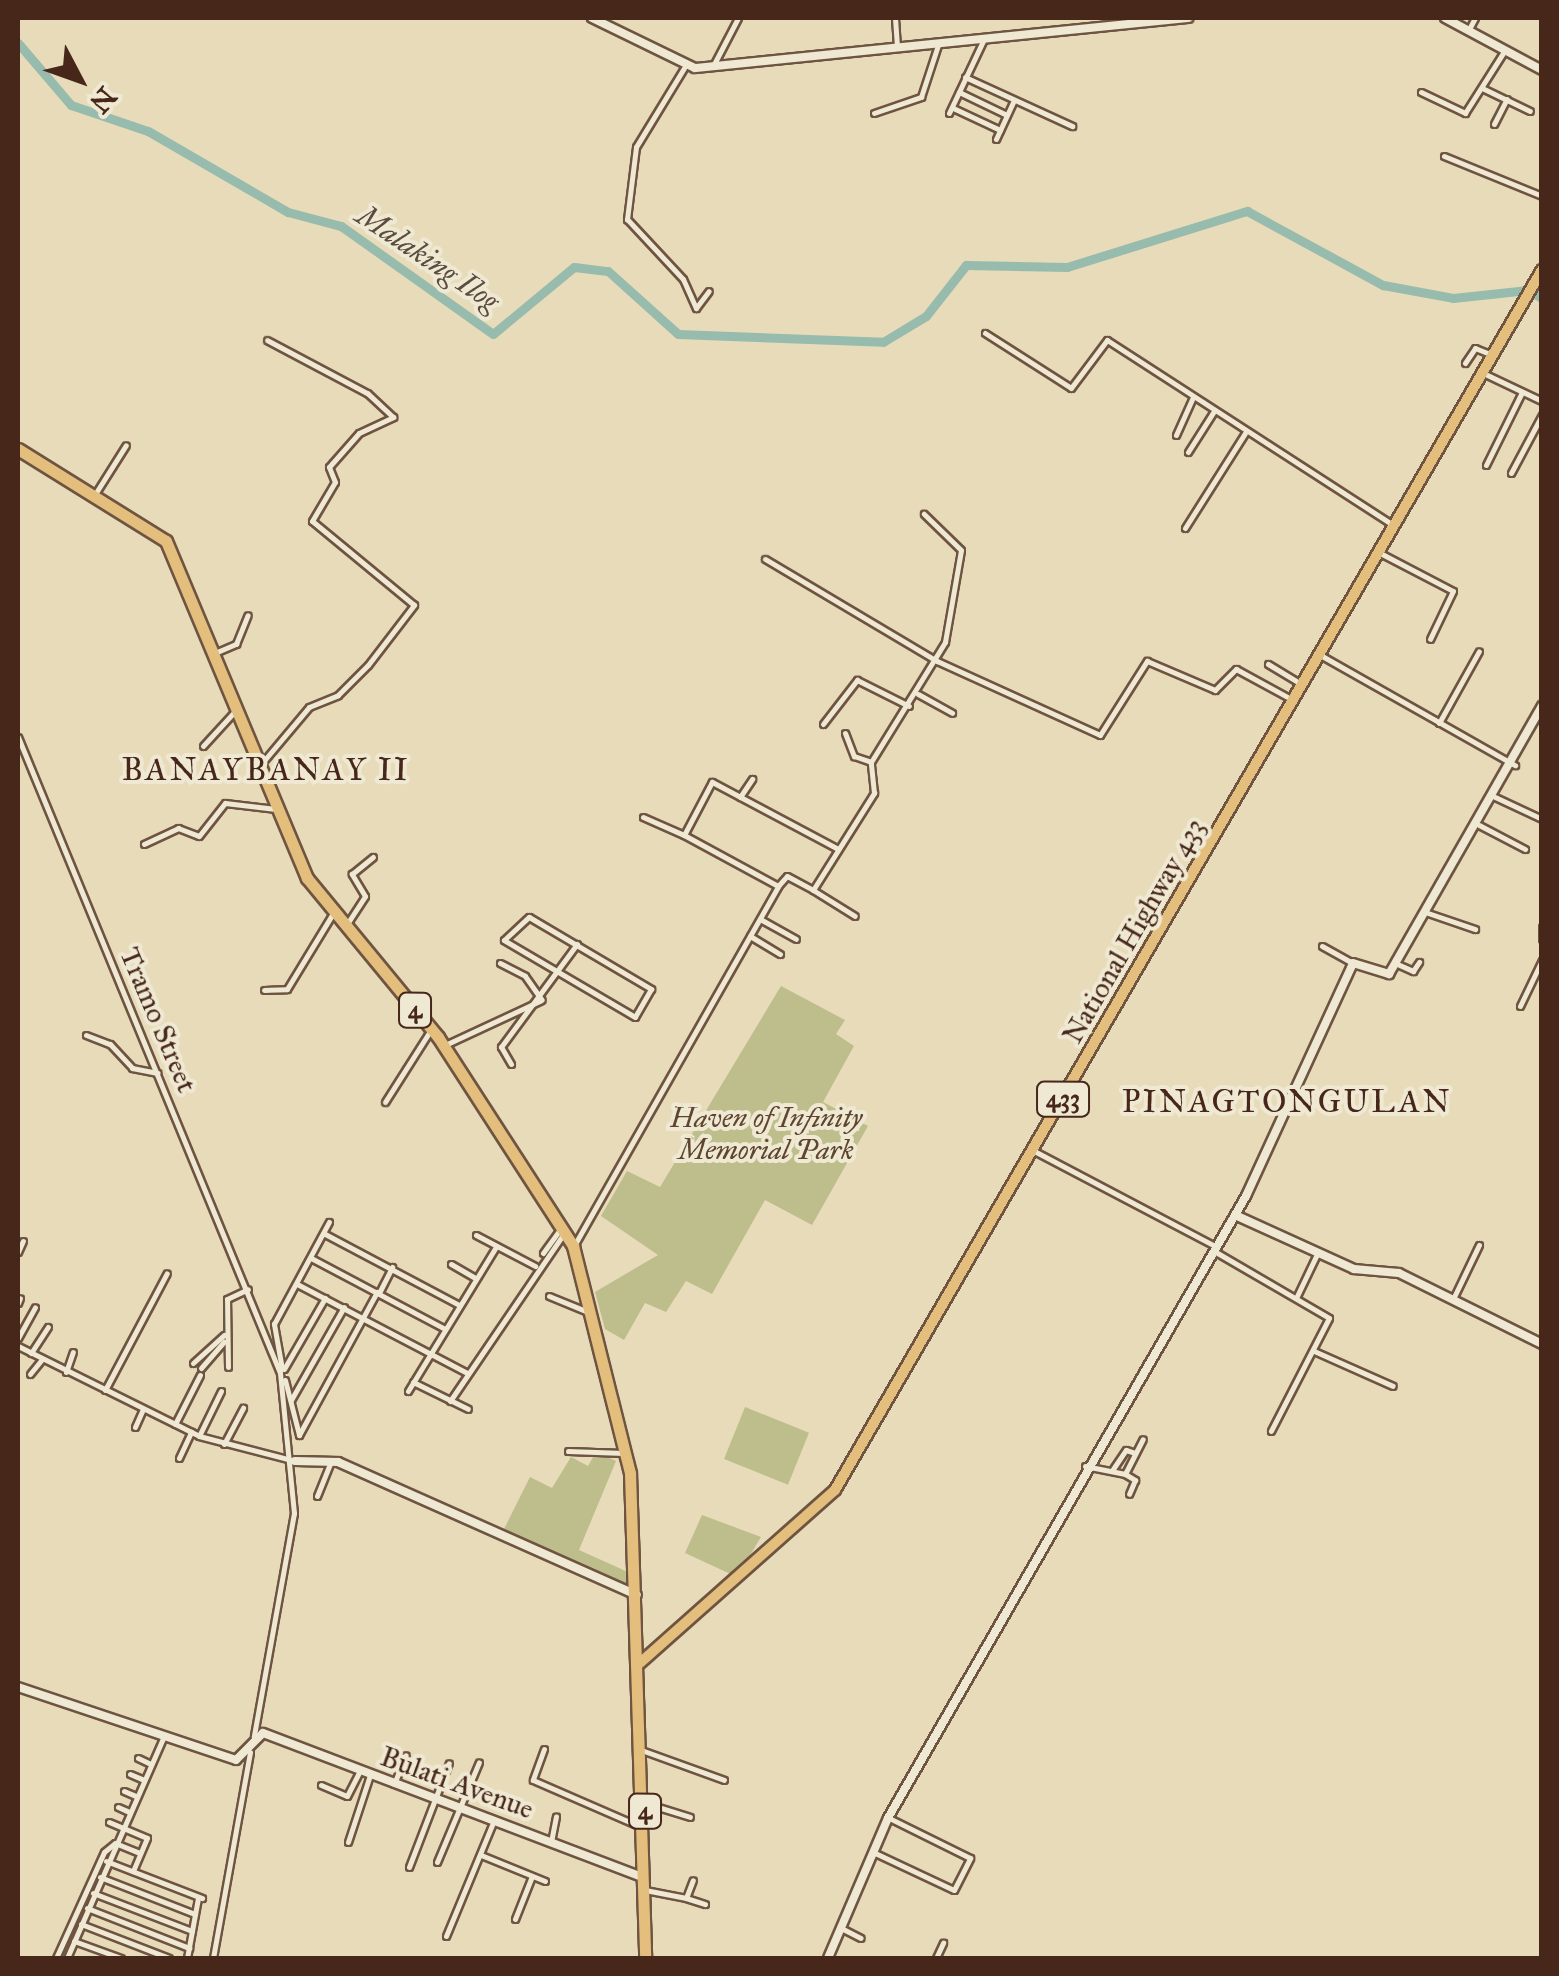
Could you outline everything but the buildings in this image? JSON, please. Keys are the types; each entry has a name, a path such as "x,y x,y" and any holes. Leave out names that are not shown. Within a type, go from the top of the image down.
{"highway":[{"name":"4","path":"18,450 98,492 166,541 216,652 276,809 332,914 444,1046 573,1246 628,1454 644,1750 644,1958"}],"main road":[{"name":"National Highway 433","path":"640,1663 835,1490 1540,274"}],"street":[{"path":"592,18 684,68 1188,18"},
{"path":"713,66 738,18"},
{"path":"894,18 897,47"},
{"path":"1446,18 1542,70"},
{"path":"1468,30 1475,18"},
{"path":"983,41 950,110 1000,130"},
{"path":"874,114 921,97 938,45"},
{"path":"1421,92 1464,113 1505,50"},
{"path":"684,68 636,148 628,219 683,279 696,308 709,290"},
{"path":"966,76 1072,126"},
{"path":"1482,88 1530,111"},
{"path":"958,92 1007,115"},
{"path":"1494,124 1507,99"},
{"path":"996,139 1014,100"},
{"path":"1444,156 1542,196"},
{"path":"985,333 1071,388 1108,340 1395,527"},
{"path":"260,765 308,707 342,692 414,605 312,521 335,482 329,467 359,433 393,417 268,340"},
{"path":"1466,363 1476,348 1493,356"},
{"path":"1483,373 1542,402"},
{"path":"1486,465 1522,392"},
{"path":"1176,435 1193,398"},
{"path":"1188,452 1214,411"},
{"path":"1511,473 1542,415"},
{"path":"1186,528 1245,432"},
{"path":"98,492 126,445"},
{"path":"813,890 874,793 871,762 937,661 961,550 924,514"},
{"path":"1380,553 1452,591 1430,639"},
{"path":"765,558 937,661 1100,735 1147,661 1214,690 1236,669 1294,700"},
{"path":"216,652 236,644 248,614"},
{"path":"1439,723 1479,651"},
{"path":"1320,655 1515,765"},
{"path":"1268,664 1303,685"},
{"path":"823,724 857,680 908,706"},
{"path":"918,694 952,712"},
{"path":"1322,946 1383,977 1515,765 1542,706"},
{"path":"203,746 238,708"},
{"path":"845,734 854,756 871,762"},
{"name":"Tramo Street","path":"18,736 261,1319 295,1461 292,1534 254,1736"},
{"path":"740,798 752,779"},
{"path":"684,835 712,782 838,849"},
{"path":"1494,797 1542,819"},
{"path":"144,844 178,828 199,836 225,803 276,809"},
{"path":"642,817 778,886"},
{"path":"1479,825 1525,849"},
{"path":"344,928 364,900 352,874 374,857"},
{"path":"573,1246 778,886 788,876 855,916"},
{"path":"1425,912 1475,929"},
{"path":"264,990 287,990 332,914"},
{"path":"529,917 576,944 651,989 635,1017 560,974 504,933 529,917"},
{"path":"760,919 796,939"},
{"path":"1542,926 1542,939"},
{"path":"750,936 780,954"},
{"path":"512,1064 501,1047 542,1000 576,944"},
{"path":"1520,1006 1542,960"},
{"path":"1395,963 1415,971 1419,962"},
{"path":"500,963 525,976 542,1000"},
{"path":"828,1958 888,1818 929,1759 1085,1466 1235,1215 1353,964"},
{"path":"444,1046 542,1000"},
{"path":"384,1102 431,1029"},
{"path":"86,1035 132,1068 158,1073"},
{"path":"1033,1150 1216,1249 1330,1318 1271,1431"},
{"path":"1235,1215 1354,1269 1381,1267 1542,1344"},
{"path":"329,1222 274,1324 299,1435 392,1268"},
{"path":"450,1401 534,1266 565,1229"},
{"path":"324,1234 460,1304"},
{"path":"476,1235 534,1266"},
{"path":"18,1252 23,1240"},
{"path":"1453,1299 1480,1245"},
{"path":"408,1391 496,1247"},
{"path":"1297,1296 1317,1254"},
{"path":"311,1258 445,1328"},
{"path":"451,1264 475,1278"},
{"path":"104,1390 167,1273"},
{"path":"297,1284 467,1373"},
{"path":"228,1367 224,1338 227,1298 248,1290"},
{"path":"549,1296 593,1312"},
{"path":"283,1371 325,1298"},
{"path":"18,1338 34,1306"},
{"path":"291,1400 344,1307"},
{"path":"32,1353 48,1327"},
{"path":"193,1362 224,1338"},
{"path":"175,1424 200,1371 224,1338"},
{"path":"18,1346 199,1436 295,1461 331,1460 637,1594"},
{"path":"1314,1351 1392,1386"},
{"path":"66,1372 74,1352"},
{"path":"30,1374 42,1359"},
{"path":"413,1382 468,1409"},
{"path":"199,1436 221,1391"},
{"path":"224,1444 243,1408"},
{"path":"135,1427 143,1409"},
{"path":"179,1458 191,1432"},
{"path":"1125,1474 1143,1439"},
{"path":"1113,1469 1126,1450 1136,1454"},
{"path":"568,1451 628,1454"},
{"path":"317,1496 331,1460"},
{"path":"1085,1466 1113,1469 1135,1480 1129,1494"},
{"path":"18,1687 236,1760 250,1752"},
{"path":"69,1958 106,1861 164,1736"},
{"path":"213,1958 254,1736"},
{"name":"Bulati Avenue","path":"254,1736 494,1820 645,1884"},
{"path":"544,1749 533,1780 644,1828"},
{"path":"644,1750 724,1780"},
{"path":"394,1784 406,1756"},
{"path":"138,1758 151,1764"},
{"path":"437,1862 479,1762"},
{"path":"409,1867 449,1763"},
{"path":"320,1785 348,1796 360,1771"},
{"path":"130,1774 144,1780"},
{"path":"348,1842 370,1775"},
{"path":"124,1791 136,1796"},
{"path":"645,1803 690,1817"},
{"path":"118,1807 129,1812"},
{"path":"551,1842 556,1816"},
{"path":"872,1852 954,1890 970,1858 888,1818"},
{"path":"446,1936 494,1820"},
{"path":"109,1822 147,1838 133,1871"},
{"path":"115,1843 140,1853"},
{"path":"56,1958 115,1843"},
{"path":"481,1855 545,1881"},
{"path":"106,1861 200,1897 187,1958"},
{"path":"516,1919 532,1876"},
{"path":"100,1878 195,1914"},
{"path":"686,1898 693,1880"},
{"path":"645,1884 705,1904"},
{"path":"94,1893 192,1931"},
{"path":"87,1908 189,1948"},
{"path":"81,1924 168,1958"},
{"path":"840,1928 861,1938"},
{"path":"74,1941 122,1958"},
{"path":"936,1958 943,1942"}],"green space":[{"name":"Haven of Infinity Memorial Park","path":"781,986 845,1020 836,1034 854,1046 823,1102 868,1126 812,1225 765,1200 712,1294 686,1281 666,1312 645,1303 624,1340 605,1329 595,1292 658,1255 601,1216 627,1171 660,1187"},
{"path":"745,1407 809,1433 788,1485 724,1459"},
{"path":"596,1452 616,1461 579,1550 630,1573 631,1591 503,1531 530,1477 552,1488 571,1457 588,1466"},
{"path":"702,1515 761,1537 737,1577 685,1553"}],"waterway":[{"name":"Malaking Ilog","path":"18,43 71,105 148,131 288,212 341,226 493,334 574,267 608,271 678,334 883,342 926,316 966,265 1067,267 1247,211 1383,285 1453,298 1528,290 1542,298"}],"district":[{"name":"BANAYBANAY II","path":"266,770"},
{"name":"PINAGTONGULAN","path":"1287,1102"}]}
